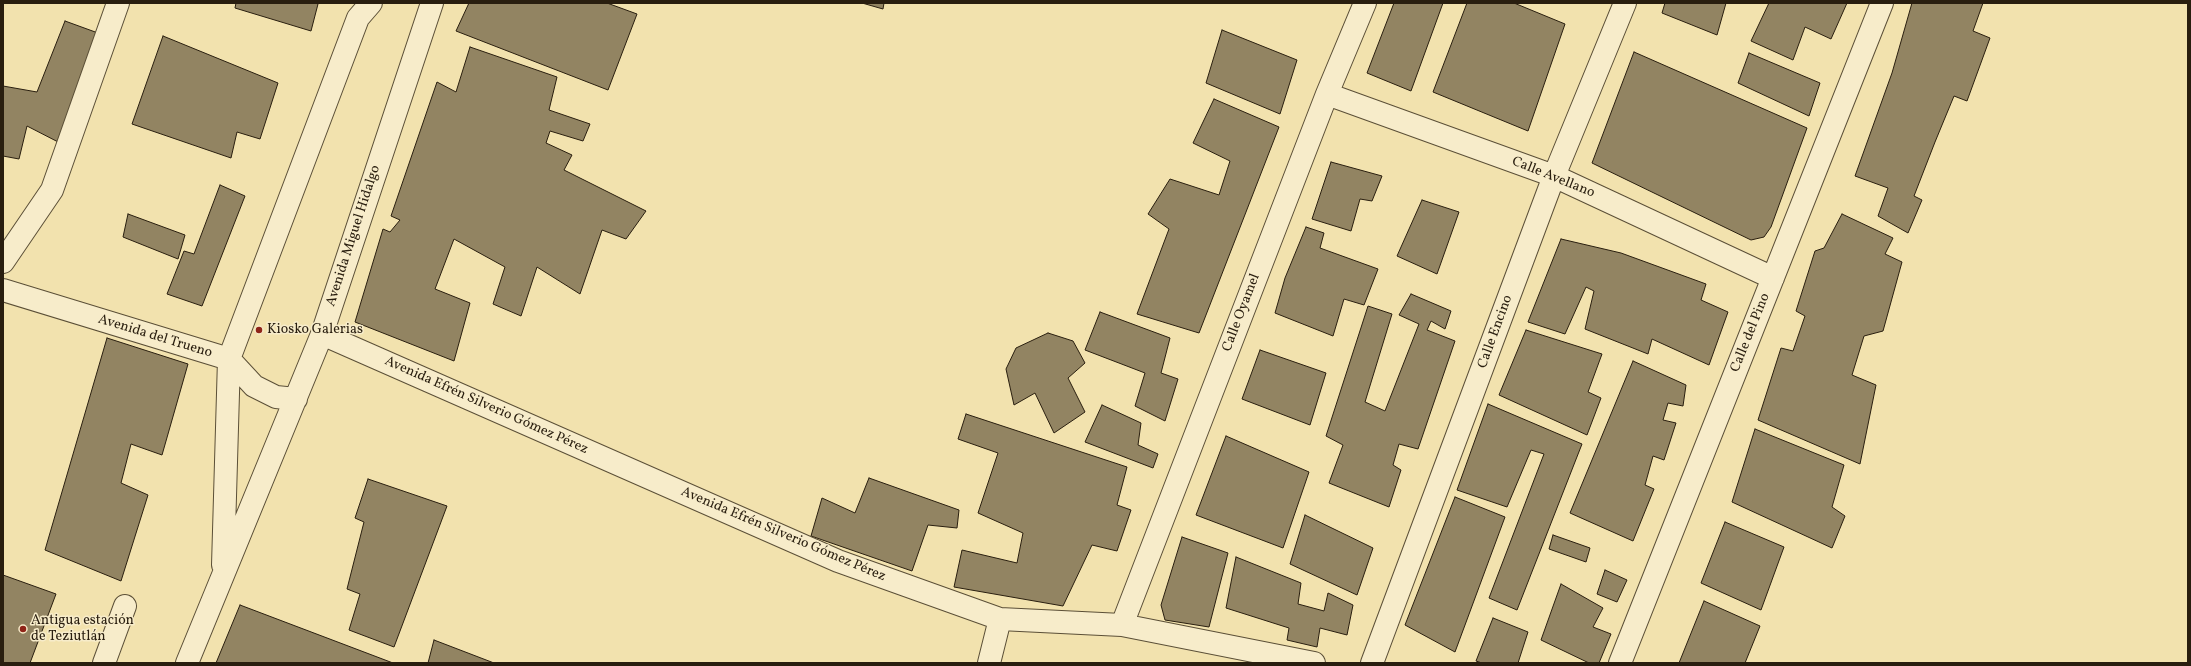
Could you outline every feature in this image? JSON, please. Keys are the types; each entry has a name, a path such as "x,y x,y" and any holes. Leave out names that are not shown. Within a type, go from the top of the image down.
{"street":[{"path":"3,262 52,190 118,3"},
{"name":"Avenida Miguel Hidalgo","path":"223,578 229,359 358,18 371,3"},
{"name":"Avenida Miguel Hidalgo","path":"187,663 322,334 432,3"},
{"name":"Calle Oyamel","path":"1122,625 1327,94 1365,3"},
{"name":"Calle Encino","path":"1372,663 1554,176 1625,3"},
{"name":"Calle del Pino","path":"1620,663 1882,3"},
{"name":"Calle Avellano","path":"1327,94 1554,176 1773,278"},
{"name":"Avenida del Trueno","path":"3,290 229,359 254,386 276,397 296,399"},
{"name":"Avenida Efrén Silverio Gómez Pérez","path":"322,334 838,561 1000,619 1122,625 1314,663"},
{"path":"104,663 125,606"},
{"path":"989,663 1000,619"}],"building":[{"path":"236,3 318,4 311,31 235,8"},
{"path":"469,3 607,3 637,14 608,90 456,31"},
{"path":"862,3 884,3 883,9"},
{"path":"1394,3 1443,3 1411,91 1367,73"},
{"path":"1467,3 1514,3 1565,24 1528,131 1433,92"},
{"path":"1665,3 1726,3 1717,35 1662,13"},
{"path":"1769,3 1847,3 1831,39 1805,27 1793,60 1751,41"},
{"path":"1912,3 1983,3 1973,31 1990,38 1967,101 1954,96 1914,196 1922,200 1908,233 1878,216 1888,188 1855,176 1892,73"},
{"path":"65,21 98,33 64,145 27,126 19,159 3,156 3,86 37,92"},
{"path":"1222,30 1297,60 1280,114 1206,83"},
{"path":"163,36 278,83 260,139 237,132 231,158 132,124"},
{"path":"470,47 557,77 549,110 590,124 583,141 550,131 546,143 572,155 564,170 646,211 626,239 602,230 580,294 537,267 521,316 493,304 505,267 454,239 435,289 470,303 454,361 355,322 383,229 390,232 400,220 391,216 437,82 456,92"},
{"path":"1634,52 1807,128 1771,227 1764,237 1751,240 1592,163"},
{"path":"1749,53 1820,83 1809,116 1738,83"},
{"path":"1214,99 1279,127 1199,333 1137,314 1169,229 1148,214 1170,179 1219,195 1230,161 1193,143"},
{"path":"1331,162 1382,176 1372,201 1360,199 1351,231 1312,219"},
{"path":"220,185 245,196 202,306 167,294 184,251 194,254"},
{"path":"1422,200 1459,212 1437,274 1397,256"},
{"path":"128,214 185,235 178,259 123,237"},
{"path":"1842,214 1893,238 1885,254 1902,262 1883,331 1864,336 1852,375 1876,385 1860,464 1758,420 1781,348 1793,351 1805,316 1796,311 1815,251 1824,248"},
{"path":"1306,227 1324,233 1320,248 1378,269 1364,305 1344,299 1333,336 1275,313 1285,278"},
{"path":"1561,239 1621,253 1706,284 1701,300 1728,312 1709,365 1652,339 1648,354 1585,329 1594,291 1586,287 1565,334 1528,322"},
{"path":"1411,294 1451,311 1445,329 1431,321 1427,330 1455,341 1418,449 1399,444 1393,465 1401,470 1389,507 1329,483 1343,445 1326,436 1368,306 1392,314 1365,402 1385,411 1419,324 1399,315"},
{"path":"1100,312 1170,338 1161,373 1178,379 1165,421 1135,406 1145,373 1085,350"},
{"path":"1526,330 1602,354 1588,392 1601,398 1587,435 1499,395"},
{"path":"1048,333 1073,341 1085,363 1068,378 1085,412 1054,433 1035,393 1014,405 1006,369 1016,348"},
{"path":"107,338 188,364 162,455 131,444 121,483 148,495 121,581 45,550"},
{"path":"1260,350 1326,373 1310,425 1242,399"},
{"path":"1633,361 1686,385 1683,406 1668,403 1663,420 1676,423 1664,460 1653,456 1645,485 1654,489 1633,541 1570,513"},
{"path":"1488,404 1582,444 1517,610 1489,598 1544,454 1531,450 1507,507 1457,490"},
{"path":"1102,405 1141,423 1138,445 1158,454 1153,468 1085,442"},
{"path":"966,414 1127,467 1117,505 1131,510 1117,551 1092,545 1063,606 954,587 962,550 1017,563 1023,533 978,513 998,453 958,439"},
{"path":"1755,429 1844,465 1832,507 1845,516 1832,548 1732,502"},
{"path":"1226,436 1309,472 1283,548 1196,515"},
{"path":"869,478 959,510 957,528 928,525 912,571 811,536 822,498 855,513"},
{"path":"368,479 447,506 394,647 349,630 360,594 347,589 364,522 355,518"},
{"path":"1455,497 1505,517 1455,652 1405,625"},
{"path":"1305,515 1373,548 1357,595 1290,564"},
{"path":"1725,522 1784,547 1761,610 1701,583"},
{"path":"1553,535 1590,548 1586,562 1549,549"},
{"path":"1182,537 1228,553 1209,627 1165,620 1161,605"},
{"path":"1236,557 1301,583 1298,604 1324,611 1328,593 1353,605 1347,635 1320,628 1317,647 1287,640 1289,628 1226,608"},
{"path":"1605,570 1627,580 1617,602 1597,594"},
{"name":"Antigua estación de Teziutlán","path":"3,575 56,594 30,663 3,663"},
{"path":"1561,584 1603,608 1593,627 1611,634 1599,663 1589,663 1541,640"},
{"path":"1704,601 1760,626 1745,663 1679,663"},
{"path":"240,605 393,663 216,663"},
{"path":"1493,618 1528,632 1518,663 1482,663 1476,661"},
{"path":"434,640 494,663 428,663"}],"place":[{"name":"Kiosko Galerias","path":"259,330"},
{"name":"Antigua estación de Teziutlán","path":"23,629"}]}
